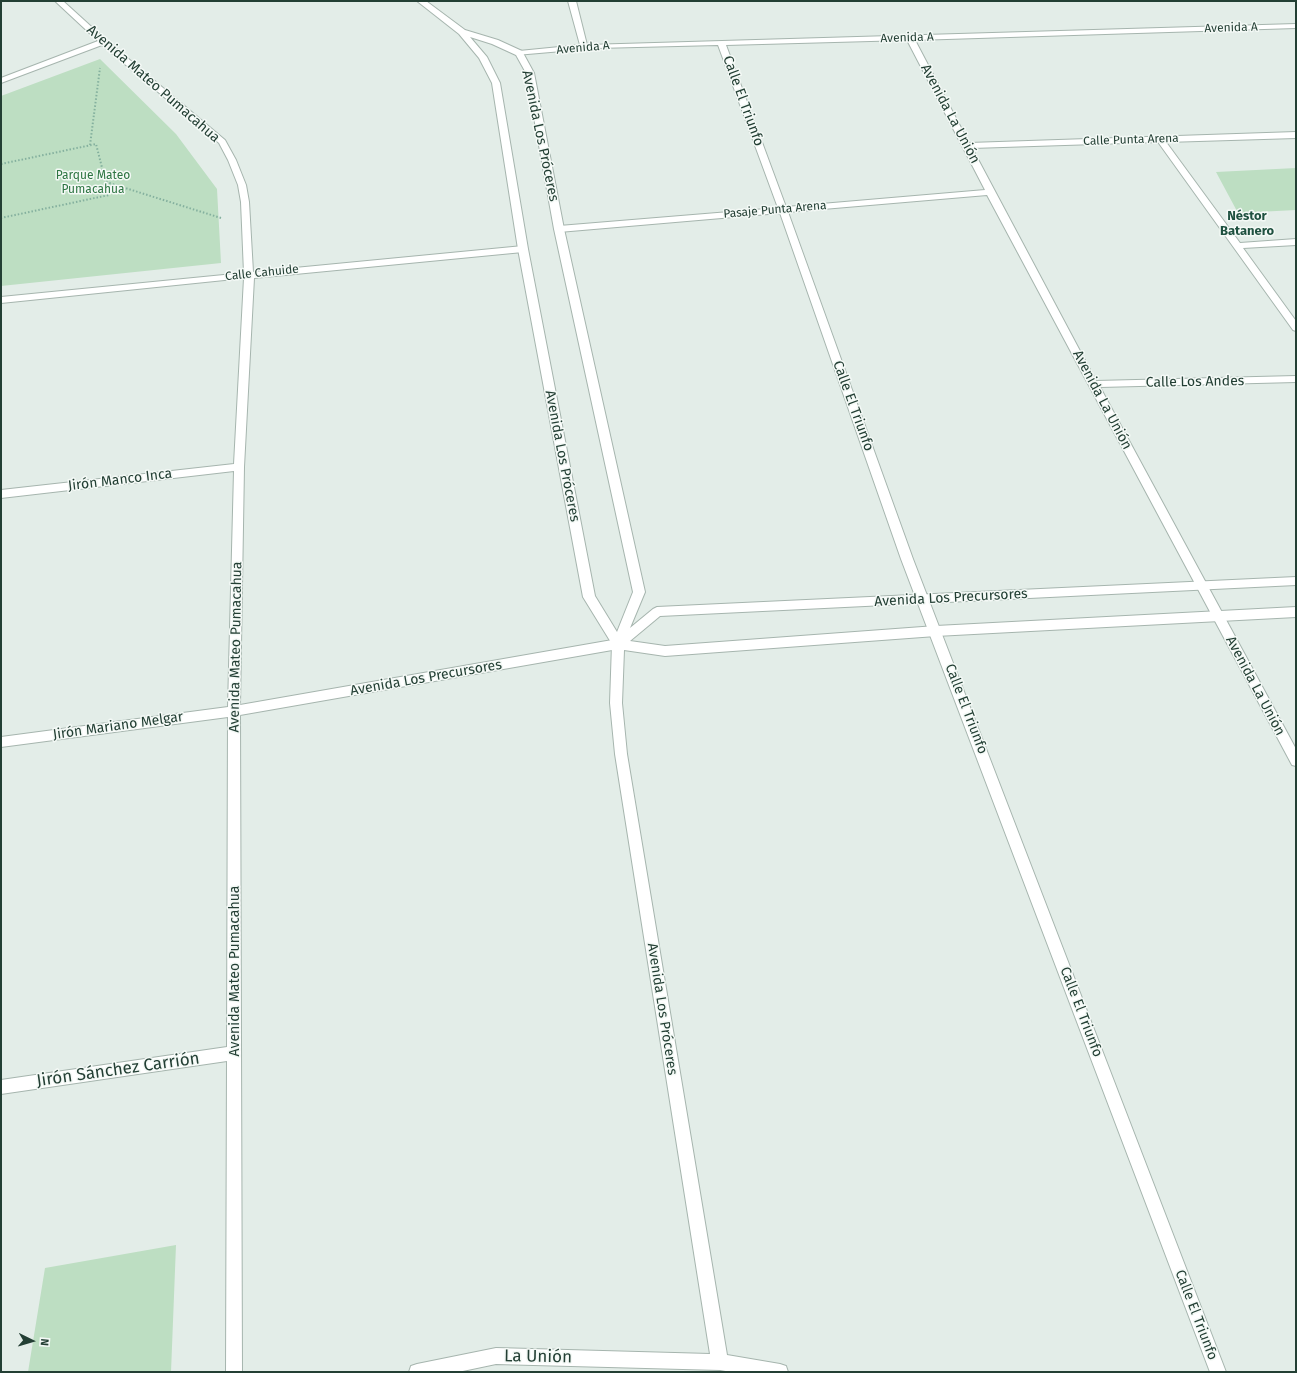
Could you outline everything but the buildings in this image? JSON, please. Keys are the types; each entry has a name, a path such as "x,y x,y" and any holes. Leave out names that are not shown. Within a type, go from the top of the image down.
{"street":[{"name":"Avenida Mateo Pumacahua","path":"59,1 104,42 222,142 232,160 242,185 245,202 249,275 239,466 234,711 234,1372"},
{"path":"421,1 462,32"},
{"path":"572,1 584,47"},
{"name":"Avenida A","path":"519,53 597,46 1296,26"},
{"name":"Avenida Los Próceres","path":"462,32 495,42 519,53 530,73 560,229 639,592 618,644 616,703 621,754 720,1369"},
{"name":"Avenida Los Próceres","path":"462,32 483,57 496,83 523,249 589,597 618,644"},
{"name":"Avenida La Unión","path":"910,38 990,192 1296,761"},
{"path":"1,81 104,42"},
{"name":"Calle El Triunfo","path":"722,43 907,559 936,631 1218,1372"},
{"name":"Calle Punta Arena","path":"966,146 1296,135"},
{"path":"1160,139 1296,328"},
{"name":"Pasaje Punta Arena","path":"560,229 990,192"},
{"path":"1237,246 1296,242"},
{"name":"Calle Cahuide","path":"1,300 523,249"},
{"name":"Calle Los Andes","path":"1094,384 1296,379"},
{"name":"Jirón Manco Inca","path":"1,494 239,466"},
{"name":"Avenida Los Precursores","path":"618,644 658,612 1296,581"},
{"name":"Avenida Los Precursores","path":"234,711 618,644 665,651 936,631 1296,612"},
{"name":"Jirón Mariano Melgar","path":"1,742 234,711"},
{"name":"Jirón Sánchez Carrión","path":"1,1087 235,1053"},
{"name":"La Unión","path":"417,1372 496,1356 780,1372"}],"path":[{"path":"90,145 104,42"},
{"path":"1,164 96,144 109,194 1,218"},
{"path":"106,182 246,226"}],"green space":[{"name":"Parque Mateo Pumacahua","path":"100,59 176,134 217,189 221,263 1,286 1,96"},
{"path":"1296,168 1296,210 1238,213 1216,172"},
{"path":"176,1245 171,1372 28,1372 45,1268"}],"district":[{"name":"Néstor Batanero","path":"1247,224"}]}
